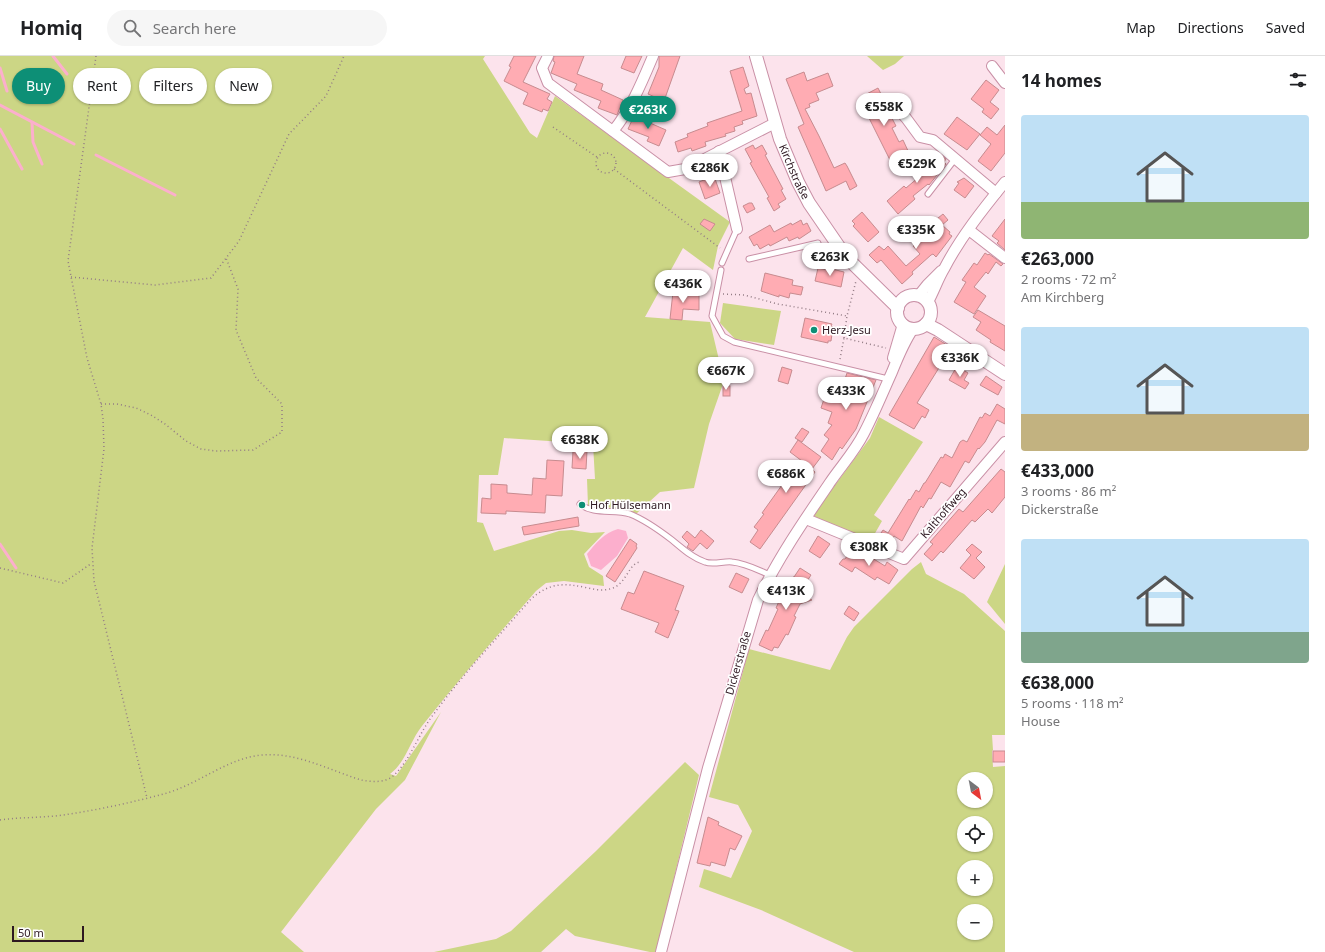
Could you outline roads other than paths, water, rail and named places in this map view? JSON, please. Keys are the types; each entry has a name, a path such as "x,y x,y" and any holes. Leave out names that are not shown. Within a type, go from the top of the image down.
{"street":[{"path":"548,56 542,68 548,83 668,172 685,169 775,123"},
{"path":"613,131 621,121 640,86 653,56"},
{"name":"Kirchstraße","path":"756,56 775,123 788,158 809,203 846,257 898,308"},
{"path":"992,66 1005,83"},
{"path":"894,105 920,137 933,140 996,192"},
{"path":"719,151 737,229"},
{"path":"1005,182 968,230 944,269 926,309 922,327 908,326 898,317 899,304 910,295 926,309 938,330 1005,374"},
{"path":"968,230 1005,258"},
{"name":"Kirchstraße","path":"860,271 905,298"},
{"name":"Dickerstraße","path":"888,379 894,350 908,326"},
{"name":"Dickerstraße","path":"661,952 715,742 758,600 770,575 833,479 850,457 864,433 900,352 908,326"},
{"name":"Kalthoffweg","path":"806,519 904,559 1005,442"}],"lane":[{"path":"928,194 955,158"},
{"path":"722,262 737,229"},
{"path":"749,259 818,243"},
{"path":"721,270 715,294 712,316 723,336 734,342 888,379"},
{"path":"580,504 586,509 623,512 639,518 654,527 686,552 705,562 740,563 770,575"}],"waterway":[{"path":"53,56 67,74"},
{"path":"0,68 7,91"},
{"path":"0,105 74,144"},
{"path":"32,123 33,142 42,164"},
{"path":"0,129 22,169"},
{"path":"96,155 175,195"},
{"path":"0,544 16,568"}],"place":[{"name":"Herz-Jesu","path":"814,330"},
{"name":"Hof Hülsemann","path":"582,505"}]}
